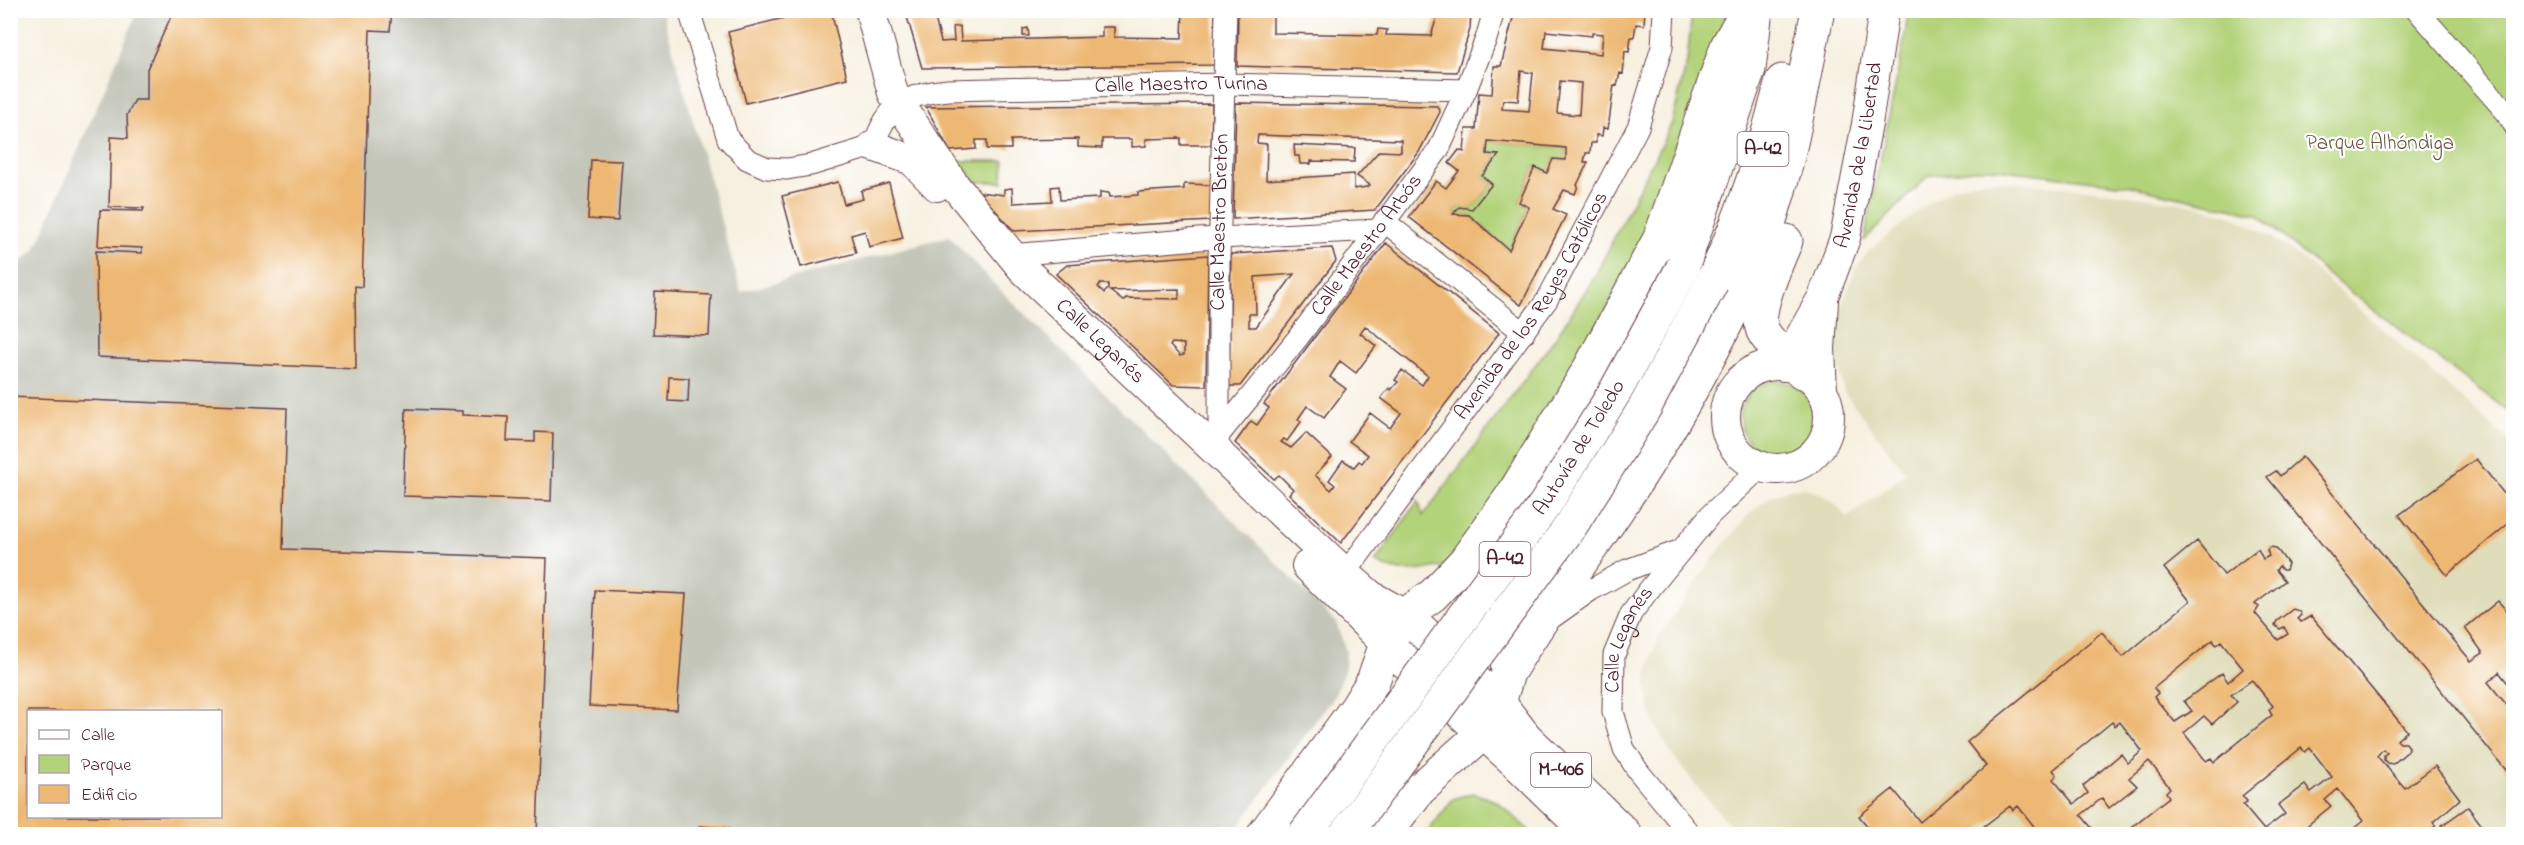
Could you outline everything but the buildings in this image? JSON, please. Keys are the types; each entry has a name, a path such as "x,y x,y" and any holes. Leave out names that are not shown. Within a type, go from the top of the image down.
{"highway":[{"path":"1264,834 1357,707 1372,681 1386,644 1405,615 1433,595 1465,561 1512,495 1588,371 1654,248 1727,46 1747,10"},
{"name":"Autovía de Toledo","path":"1305,834 1546,503 1616,390 1682,269 1749,69 1756,10"},
{"name":"Autovía de Toledo","path":"1346,834 1572,524 1644,409 1712,282 1735,232 1769,130 1790,53 1795,10"},
{"path":"1799,372 1766,336 1760,321 1773,273 1798,202 1808,154 1816,84 1818,10"},
{"path":"1508,673 1632,488 1668,430 1703,366 1753,265 1776,204 1789,153 1818,10"},
{"path":"1384,834 1419,790 1475,740 1499,704 1508,673 1508,654 1498,634 1485,618 1453,598 1433,595"},
{"name":"Calle Leganés","path":"1405,615 1499,704 1525,736 1625,834"},
{"name":"Calle Leganés","path":"1386,644 1475,740 1590,834"},
{"path":"1372,681 1384,708 1396,723 1410,734 1436,746 1475,740"}],"street":[{"path":"689,10 728,139 747,159 766,168 787,169 811,165 873,146 879,129 899,103"},
{"name":"Calle Leganés","path":"870,10 889,79 899,103 955,186 1010,255 1144,385 1223,448 1347,575 1371,596 1405,615"},
{"name":"Calle Maestro Bretón","path":"1223,448 1220,238 1226,10"},
{"name":"Calle Maestro Arbós","path":"1223,448 1297,339 1439,149 1466,90 1487,36 1494,10"},
{"name":"Avenida de los Reyes Católicos","path":"1347,575 1353,563 1547,300 1638,127 1662,47 1664,10"},
{"path":"1727,46 1733,10"},
{"name":"Avenida de la Libertad","path":"1799,372 1845,238 1867,124 1884,10"},
{"path":"2417,10 2508,114 2514,125"},
{"name":"Calle Maestro Turina","path":"899,103 924,93 948,90 1224,84 1466,90"},
{"name":"Calle Leganés","path":"873,146 904,156 919,166 1012,277 1240,497 1386,644"},
{"path":"1010,255 1380,225 1524,333"},
{"name":"Avenida de la Libertad","path":"1799,372 1820,349 1823,297"},
{"path":"1767,367 1799,372 1827,403 1829,423 1826,437 1809,458 1798,465 1783,469 1761,467 1745,458 1732,443 1725,423 1726,409 1733,390 1748,375 1767,367"},
{"name":"Calle Leganés","path":"1690,834 1638,771 1624,749 1613,712 1614,654 1631,614 1682,549 1710,515 1761,467"},
{"path":"1541,622 1552,619 1592,590 1627,570 1682,549"}],"shaded area":[{"path":"138,11 662,11 741,292 949,236 988,278 1336,622 1346,651 1345,669 1335,694 1233,834 11,834 10,272 35,250"},
{"path":"1991,180 2094,190 2196,205 2232,216 2261,231 2299,256 2513,444 2513,834 1737,834 1697,787 1671,753 1657,729 1650,709 1647,688 1648,671 1662,632 1713,558 1749,514 1768,498 1788,489 1804,488 1821,494 1835,504 1847,518 1906,473 1844,392 1835,353 1837,319 1855,269 1868,252 1923,207 1951,189 1971,182"}],"green space":[{"path":"1692,11 1725,11 1710,68 1663,201 1552,413 1450,564 1431,569 1402,571 1375,562 1418,501 1423,516 1556,337 1594,278 1672,123 1687,62"},
{"name":"Parque Alhóndiga","path":"1908,11 2513,11 2513,415 2329,276 2257,214 2126,185 1988,168 1928,176 1864,241 1905,37"},
{"path":"1488,141 1566,148 1566,160 1553,159 1547,173 1535,167 1519,202 1529,207 1509,250 1469,215 1453,214 1459,207 1472,209 1492,184 1482,176 1498,155 1487,154"},
{"path":"959,161 1004,161 1003,182 975,182"},
{"path":"1777,381 1791,384 1803,392 1811,404 1814,418 1811,432 1803,444 1791,452 1777,455 1763,452 1751,444 1743,432 1740,418 1743,404 1751,392 1763,384"},
{"path":"1473,793 1498,802 1533,834 1426,834 1453,799"}]}
